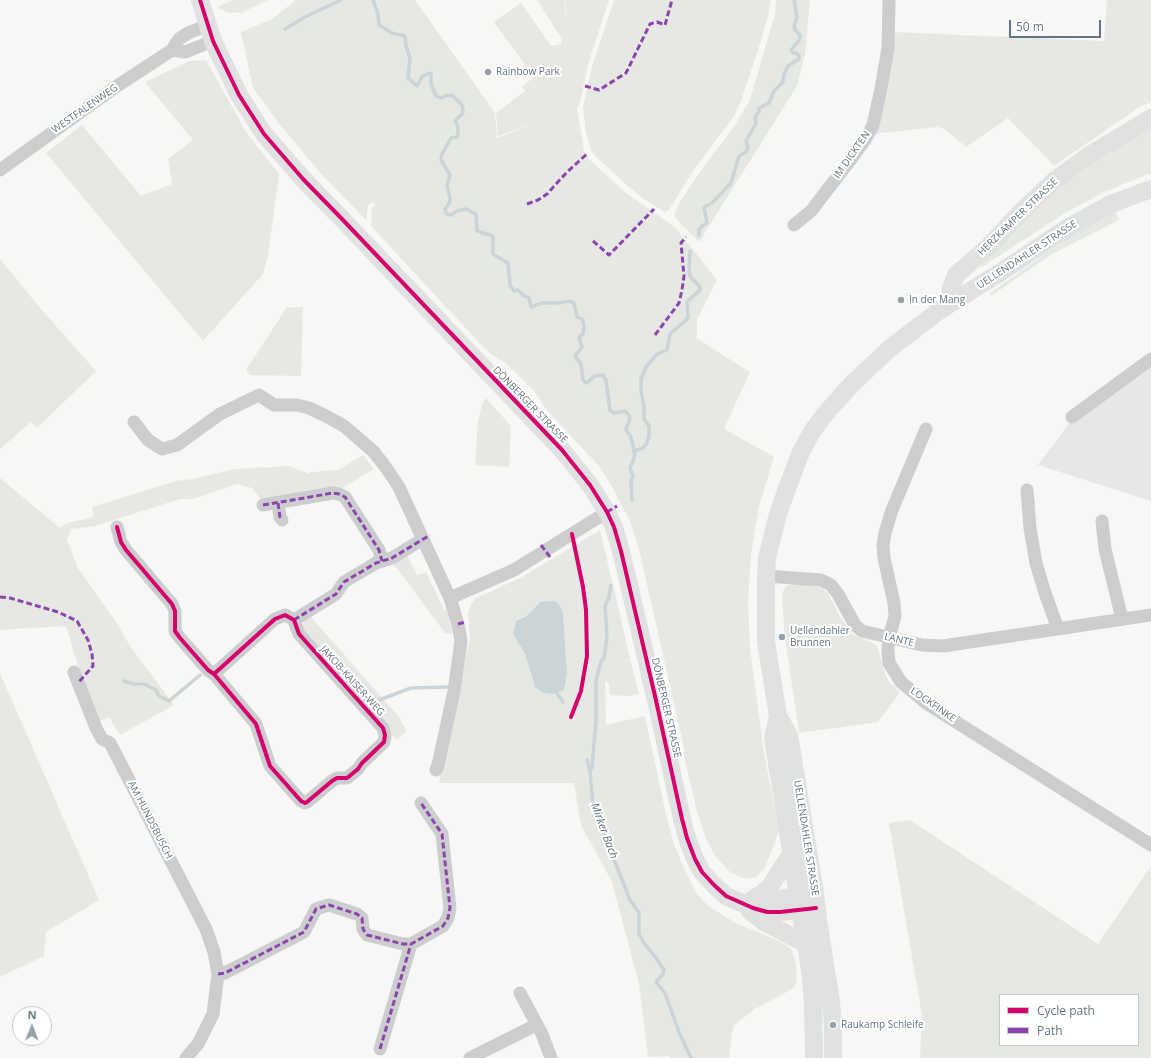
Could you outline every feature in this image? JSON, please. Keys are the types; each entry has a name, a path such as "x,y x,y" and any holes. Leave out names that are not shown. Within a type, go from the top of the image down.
{"main road":[{"name":"DÖNBERGER STRASSE","path":"200,0 211,33 239,95 264,134 303,179 562,450 590,485 607,512 614,527 621,551 687,838 695,860 702,872 714,886 726,896 745,902 753,908 766,912 780,912 808,902"},
{"name":"HERZKAMPER STRASSE","path":"950,303 952,283 956,275 1055,180 1088,156 1151,118"},
{"name":"UELLENDAHLER STRASSE","path":"833,1058 831,1002 808,902 789,735 778,716 766,642 766,576 770,544 778,514 801,452 813,430 826,413 868,369 917,327 950,303 1001,272 1067,228 1111,204 1151,188"},
{"path":"966,293 965,281 967,266"},
{"name":"UELLENDAHLER STRASSE","path":"778,716 773,738 791,854 808,902 806,944 813,1002 814,1058"},
{"path":"791,854 771,885 763,893 745,902 764,922 806,944"}],"street":[{"name":"IM DICKTEN","path":"794,225 810,211 848,164 865,140 873,124 888,48 889,0"},
{"name":"WESTFALENWEG","path":"0,170 117,86 172,50 179,39 188,33 211,33"},
{"path":"1072,417 1151,359"},
{"path":"134,422 148,440 162,449 177,445 220,414 259,395 274,405 309,408 324,415 344,426 374,452 399,487 450,598 458,624 461,641 454,691 436,770"},
{"name":"LOCKFINKE","path":"926,429 892,510 883,545 895,616 889,638 889,663 901,682 926,703 1151,844"},
{"path":"1027,490 1030,528 1036,563 1058,629"},
{"path":"263,505 333,493 339,494 344,497 379,550 382,561"},
{"path":"278,503 282,520"},
{"path":"450,598 514,570 607,512"},
{"path":"1102,521 1105,549 1122,619"},
{"name":"JAKOB-KAISER-WEG","path":"117,527 121,542 126,550 172,604 175,611 175,631 256,724 270,766 301,801 305,803 332,781 337,778 348,778 358,769 362,763 384,742 384,731 378,722 299,634 294,620"},
{"path":"214,674 275,619 285,615 294,620 336,594 344,582 382,561 392,558 423,539"},
{"name":"LANTE","path":"766,576 821,580 831,585 838,594 855,625 862,631 922,645 943,646 1151,615"},
{"name":"AM HUNDSBUSCH","path":"74,672 96,728 102,739 110,743 206,929 214,952 218,974 213,1014 198,1044 186,1058"},
{"path":"218,974 225,973 304,932 316,909 329,905 357,914 362,918 363,929 367,935 403,944 411,944 443,926 452,916 442,834 421,803"},
{"path":"380,1049 411,944"},
{"path":"520,993 551,1058"},
{"path":"470,1058 536,1025"}],"shaded area":[{"path":"233,0 268,0 241,13 228,13 217,7"},
{"path":"296,0 415,0 495,113 497,138 538,122 498,136 496,113 525,91 522,86 560,58 533,76 494,22 521,3 551,46 561,44 562,39 537,0 564,0 567,23 565,0 609,0 589,61 579,106 577,107 584,151 591,161 626,193 675,227 717,280 697,320 696,338 750,372 724,429 774,457 759,506 751,554 748,600 750,648 764,753 779,831 765,868 755,878 743,878 730,872 715,856 707,841 697,812 683,752 685,752 638,545 629,519 610,483 599,466 546,409 534,391 508,365 487,351 371,226 371,209 375,206 375,202 368,206 366,220 323,176 280,125 253,88 241,32 272,19"},
{"path":"614,0 771,0 760,44 741,101 734,116 695,168 669,210 665,212 645,200 595,156 591,150 586,132 583,107 592,66"},
{"path":"776,0 810,0 805,54 797,86 699,242 679,222 674,214 697,176 733,128 750,100 775,14"},
{"path":"1107,0 1151,0 1151,101 1138,108 1054,166 1008,118 966,147 944,129 937,127 875,134 887,95 891,70 893,32 1104,41"},
{"path":"206,60 246,132 279,174 268,256 263,274 203,341 46,153 82,125 141,196 172,184 168,159 193,140 145,82 190,61"},
{"path":"1151,127 1151,173 1104,192 1065,213 979,269 988,255 1077,171"},
{"path":"1115,210 1119,220 1052,254 991,296 990,293 1083,227"},
{"path":"0,259 41,309 96,371 37,428 31,422 0,449"},
{"path":"287,307 303,307 301,376 250,375 246,370"},
{"path":"1151,363 1151,501 1038,465 1071,421"},
{"path":"486,398 511,426 509,467 475,465 478,420 482,405"},
{"path":"363,455 374,469 339,490 261,500 252,488 237,484 193,499 180,499 95,526 71,529 67,540 78,568 118,625 130,646 174,705 120,735 109,717 98,722 83,682 66,626 0,630 0,478 60,528 67,523 94,517 92,507 176,481 192,479 235,469 289,466 309,474 309,472 338,470"},
{"path":"600,530 630,658 615,669 630,659 639,694 628,696 611,695 609,692 609,683 605,681 606,725 645,716 665,810 674,844 697,894 707,905 734,922 781,942 791,949 795,959 797,973 796,984 792,989 757,1008 749,992 756,1008 733,1026 729,1058 670,1058 669,1056 648,1057 639,984 612,882 581,825 574,783 439,783 470,638 468,614 471,604 476,598 522,577","holes":["550,601 564,639 566,656 560,692 553,694 535,687 525,654 513,634 516,621 527,616 540,602"]},
{"path":"407,555 417,575 426,572 444,610 447,609 451,622 452,634 445,633 393,563"},
{"path":"792,584 822,588 828,593 839,615 852,634 877,646 889,682 900,692 878,722 799,733 785,638 782,598 783,591 786,586"},
{"path":"540,602 557,602 562,610 567,673 564,690 553,694 544,693 535,687 525,654 513,634 516,621 527,616"},
{"path":"310,616 398,716 407,731 397,740 305,633 302,628 303,623 305,619"},
{"path":"0,673 99,900 46,932 44,956 0,977"},
{"path":"910,820 1098,944 1151,866 1151,1058 920,1058 922,1015 889,823"}],"waterway":[{"path":"285,29 305,17 341,0"},
{"path":"373,0 378,14 379,25 392,33 405,36 406,46 410,58 408,78 417,86 422,77 429,73 431,74 431,84 436,96 441,98 447,95 453,96 462,105 462,114 455,121 458,127 457,137 451,138 442,154 441,160 450,175 447,186 450,199 449,204 445,209 446,213 451,215 457,211 466,209 476,214 477,231 493,236 493,254 508,263 510,285 514,291 518,290 524,296 529,298 531,307 541,303 570,301 574,303 577,317 583,320 584,327 583,334 579,337 582,347 575,356 581,364 583,380 586,383 595,376 603,375 606,380 610,410 614,413 625,411 630,418 626,430 631,437 634,451"},
{"name":"Mirker Bach","path":"699,235 699,230 707,223 704,207 712,203 731,183 739,156 746,152 748,148 746,141 756,123 755,117 759,112 759,108 769,103 774,91 783,82 784,74 788,66 799,59 799,56 791,50 800,39 800,35 795,30 794,26 797,17 794,0"},
{"name":"Mirker Bach","path":"632,500 631,482 633,475 630,469 635,455 634,451 643,448 647,443 649,436 649,426 644,419 641,379 646,367 657,354 667,350 670,334 688,317 687,302 700,290 700,287 689,273 690,251"},
{"name":"Mirker Bach","path":"611,585 609,597 605,606 607,636 604,659 601,661 596,680 596,720 592,767 590,771 593,806 630,900 639,913 639,934 664,970 663,974 656,982 665,993 679,1032 691,1058"},
{"path":"124,681 133,684 144,684 156,690 159,696 169,701 200,675"},
{"path":"379,700 411,688 447,687"},
{"path":"557,693 563,702"},
{"name":"Mirker Bach","path":"587,760 590,771"}],"marked path":[{"path":"585,86 599,90 626,73 650,24 657,22 665,25 672,0"},
{"path":"527,204 538,200 547,194 567,172 588,153"},
{"path":"593,241 609,255 654,209"},
{"path":"655,335 679,303 684,276 681,243 686,237"},
{"path":"263,505 333,493 339,494 345,497 379,550 382,561"},
{"path":"278,503 280,517 282,520"},
{"path":"607,512 617,506"},
{"path":"294,620 336,594 344,582 376,563 392,558 430,535"},
{"path":"541,545 550,557"},
{"path":"0,597 10,598 58,612 77,621 88,640 92,654 93,666 78,683"},
{"path":"458,624 466,622"},
{"path":"218,974 225,973 304,932 316,909 329,905 357,914 362,918 363,929 367,935 403,944 411,944 443,926 448,918 450,908 442,834 421,803"},
{"path":"380,1049 411,944"}],"cycle path":[{"path":"200,0 213,41 239,95 264,134 303,179 562,450 590,485 607,512 614,527 621,551 687,838 702,872 726,896 753,908 767,912 816,908"},
{"path":"117,527 121,542 126,550 172,604 175,611 175,631 208,670 214,674 275,619 285,615 294,620 299,634 383,728 385,735 384,742 362,763 358,769 347,778 337,778 305,803 301,801 270,766 256,724 214,674"},
{"path":"571,717 581,691 587,656 586,610 583,587 572,534"}],"place":[{"name":"Rainbow Park","path":"488,72"},
{"name":"In der Mang","path":"901,300"},
{"name":"Uellendahler Brunnen","path":"782,637"},
{"name":"Raukamp Schleife","path":"833,1025"}]}
